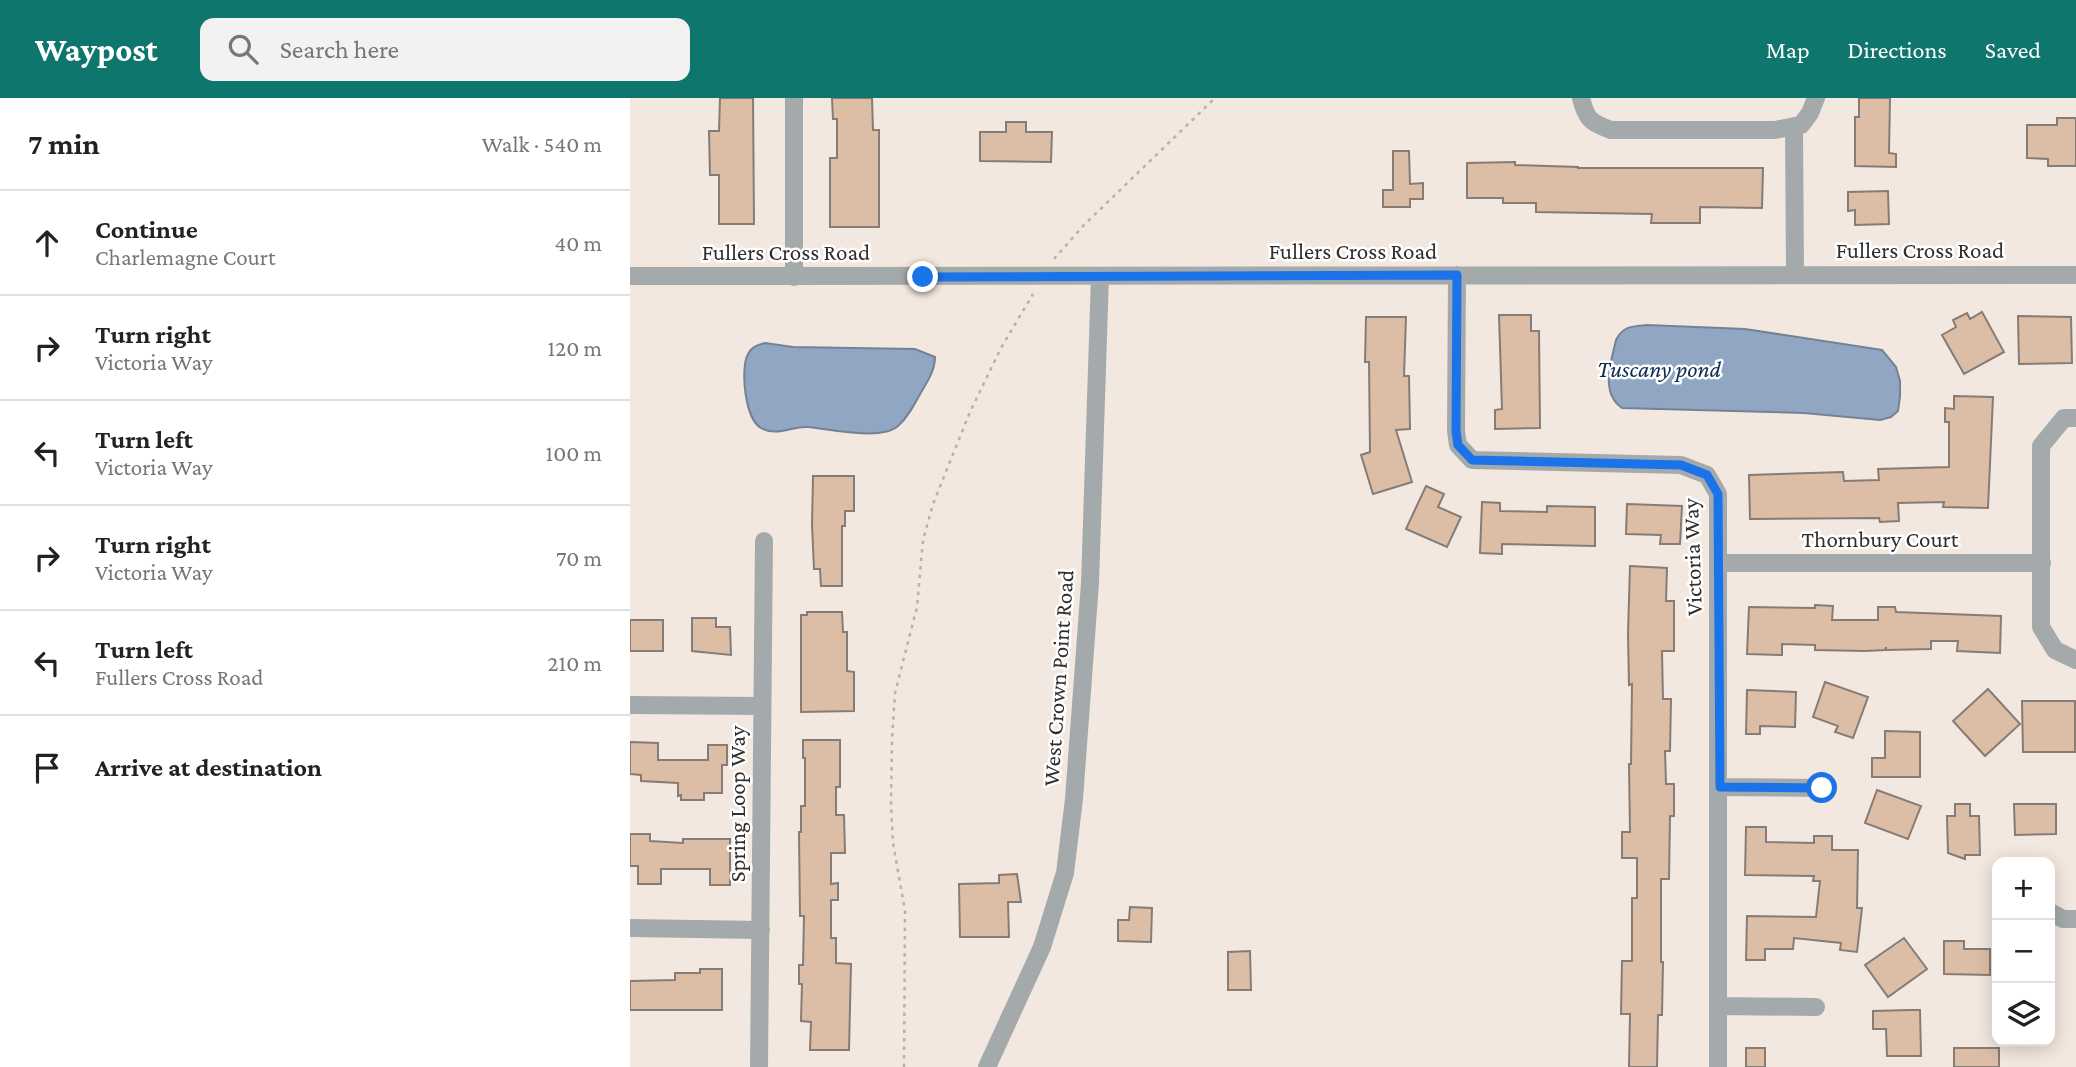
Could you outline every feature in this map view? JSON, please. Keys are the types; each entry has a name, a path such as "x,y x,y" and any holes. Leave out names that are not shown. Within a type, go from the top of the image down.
{"street":[{"path":"794,98 794,277"},
{"path":"1581,98 1584,111 1594,124 1611,130 1775,130 1801,125 1816,98"},
{"path":"1794,126 1795,274"},
{"name":"Victoria Way","path":"1457,275 1456,431 1458,445 1472,460 1681,465 1707,475 1718,494 1718,1067"},
{"name":"Fullers Cross Road","path":"630,276 2076,275"},
{"name":"West Crown Point Road","path":"986,1067 1042,947 1065,873 1074,799 1090,583 1100,276"},
{"path":"2076,418 2064,418 2040,446 2041,626 2055,650 2076,660"},
{"name":"Spring Loop Way","path":"759,1067 764,541"},
{"name":"Thornbury Court","path":"1718,564 2042,563"},
{"path":"630,705 762,706"},
{"path":"1720,787 1822,788"},
{"path":"2055,915 2063,919 2076,919"},
{"path":"630,928 761,930"},
{"path":"1718,1006 1816,1007"}],"path":[{"path":"1051,262 1084,225 1215,98"},
{"path":"904,1067 905,911 895,854 891,805 895,693 919,592 923,540 933,504 966,422 1001,348 1029,299"}],"water":[{"name":"Tuscany pond","path":"1647,325 1745,329 1882,350 1896,367 1900,381 1898,411 1891,417 1880,420 1804,413 1622,408 1615,402 1609,386 1616,340 1625,329"},
{"path":"765,343 793,347 915,349 935,357 935,362 930,377 910,412 898,426 890,430 868,433 802,427 773,432 761,428 751,415 744,382 748,354 753,348"}],"building":[{"path":"720,98 753,98 754,224 719,224 719,175 710,175 709,131 719,131"},
{"path":"832,98 872,98 873,130 879,130 879,227 830,227 830,158 837,158 837,119 833,119"},
{"path":"1859,98 1890,98 1889,153 1896,154 1896,167 1855,166 1855,117 1859,117"},
{"path":"2057,118 2076,118 2076,166 2048,166 2048,159 2027,158 2027,125 2057,125"},
{"path":"1006,122 1026,122 1026,132 1052,132 1051,162 980,161 980,132 1006,132"},
{"path":"1393,151 1409,151 1410,184 1423,183 1423,199 1410,199 1410,207 1383,207 1383,190 1393,190"},
{"path":"1515,162 1515,165 1578,168 1763,168 1762,208 1700,207 1700,223 1651,223 1652,214 1536,212 1536,203 1503,203 1503,198 1467,198 1467,163"},
{"path":"1888,191 1889,224 1855,225 1855,210 1848,211 1848,192"},
{"path":"1982,312 2004,352 1964,374 1942,335 1956,327 1953,320 1967,313 1970,319"},
{"path":"1499,315 1531,315 1531,331 1539,331 1540,428 1495,429 1495,410 1502,409"},
{"path":"2018,316 2071,317 2072,363 2019,364"},
{"path":"1366,317 1406,317 1404,376 1409,376 1410,429 1396,430 1412,482 1373,494 1361,455 1370,452 1369,362 1365,362"},
{"path":"1954,396 1993,397 1988,508 1943,507 1944,502 1898,503 1899,521 1880,522 1879,518 1750,519 1749,475 1843,472 1844,481 1879,480 1878,469 1949,467 1949,422 1945,422 1945,408 1954,409"},
{"path":"813,476 854,476 854,511 845,511 845,526 842,526 842,586 821,586 820,569 814,569"},
{"path":"1426,486 1444,494 1438,507 1461,517 1447,547 1406,529"},
{"path":"1482,502 1500,503 1500,511 1547,512 1547,506 1595,507 1595,546 1502,544 1502,554 1480,553"},
{"path":"1627,504 1682,506 1680,544 1660,544 1661,535 1626,534"},
{"path":"1630,566 1667,568 1666,601 1674,601 1674,651 1662,651 1663,699 1671,699 1670,751 1665,751 1666,784 1674,784 1674,816 1670,816 1669,879 1661,879 1662,1015 1658,1015 1657,1067 1629,1067 1630,1014 1621,1014 1622,961 1632,961 1632,898 1637,898 1637,858 1622,858 1622,832 1630,832"},
{"path":"1815,605 1833,606 1832,620 1878,620 1878,607 1895,607 1896,612 2001,616 2000,653 1957,651 1958,641 1931,641 1931,649 1886,650 1886,647 1885,650 1865,651 1815,650 1815,645 1782,644 1782,655 1747,654 1749,607 1815,608"},
{"path":"807,612 842,612 843,632 847,632 847,671 854,672 854,711 801,712 801,615 807,615"},
{"path":"692,618 716,618 716,627 730,627 731,655 692,651"},
{"path":"630,620 663,620 663,651 630,651"},
{"path":"1825,682 1868,697 1853,738 1835,732 1838,726 1813,717"},
{"path":"1988,689 2020,724 1985,756 1953,721"},
{"path":"1747,690 1796,692 1795,727 1760,726 1760,734 1746,734"},
{"path":"2022,701 2075,701 2075,752 2023,752"},
{"path":"1885,731 1920,732 1920,777 1872,777 1872,758 1885,758"},
{"path":"803,740 840,740 840,787 836,787 836,815 844,815 845,853 831,853 831,884 838,883 838,900 831,900 831,938 836,938 836,963 851,964 849,1050 810,1050 811,1022 801,1021 802,984 799,984 799,965 803,965 804,916 800,916 799,832 801,806 805,806"},
{"path":"630,742 658,743 658,760 708,760 708,745 727,745 727,765 722,765 722,793 704,793 704,800 681,800 681,795 678,796 678,783 641,781 641,775 630,774"},
{"path":"1877,790 1921,806 1908,839 1865,823"},
{"path":"1955,804 1970,804 1970,816 1979,816 1980,855 1965,855 1965,859 1948,853 1947,816 1955,816"},
{"path":"2014,804 2056,804 2056,834 2015,835"},
{"path":"1746,827 1766,827 1766,842 1814,843 1814,836 1832,836 1832,850 1858,850 1857,908 1862,908 1857,952 1840,950 1841,943 1794,938 1793,949 1765,949 1765,960 1746,960 1747,916 1816,917 1820,881 1813,881 1814,876 1745,875"},
{"path":"630,834 650,834 650,841 683,843 683,839 730,839 730,885 710,885 710,869 661,869 661,884 638,884 638,866 630,866"},
{"path":"1017,874 1021,902 1008,902 1009,937 960,937 959,884 999,883 999,875"},
{"path":"1130,907 1152,908 1151,942 1118,941 1118,920 1129,920"},
{"path":"1904,938 1927,969 1888,997 1865,965"},
{"path":"1944,941 1964,941 1964,949 1990,949 1990,975 1944,974"},
{"path":"1250,951 1251,990 1228,990 1228,952"},
{"path":"700,969 722,969 722,1010 630,1010 630,981 675,980 675,973 700,973"},
{"path":"1920,1010 1921,1056 1887,1056 1886,1029 1873,1029 1873,1011"},
{"path":"1746,1048 1765,1048 1765,1067 1746,1067"},
{"path":"1954,1048 1999,1048 1999,1067 1954,1067"}],"route":[{"path":"923,277 1457,275 1458,445 1472,460 1681,465 1707,475 1718,494 1720,787 1822,788"}]}
